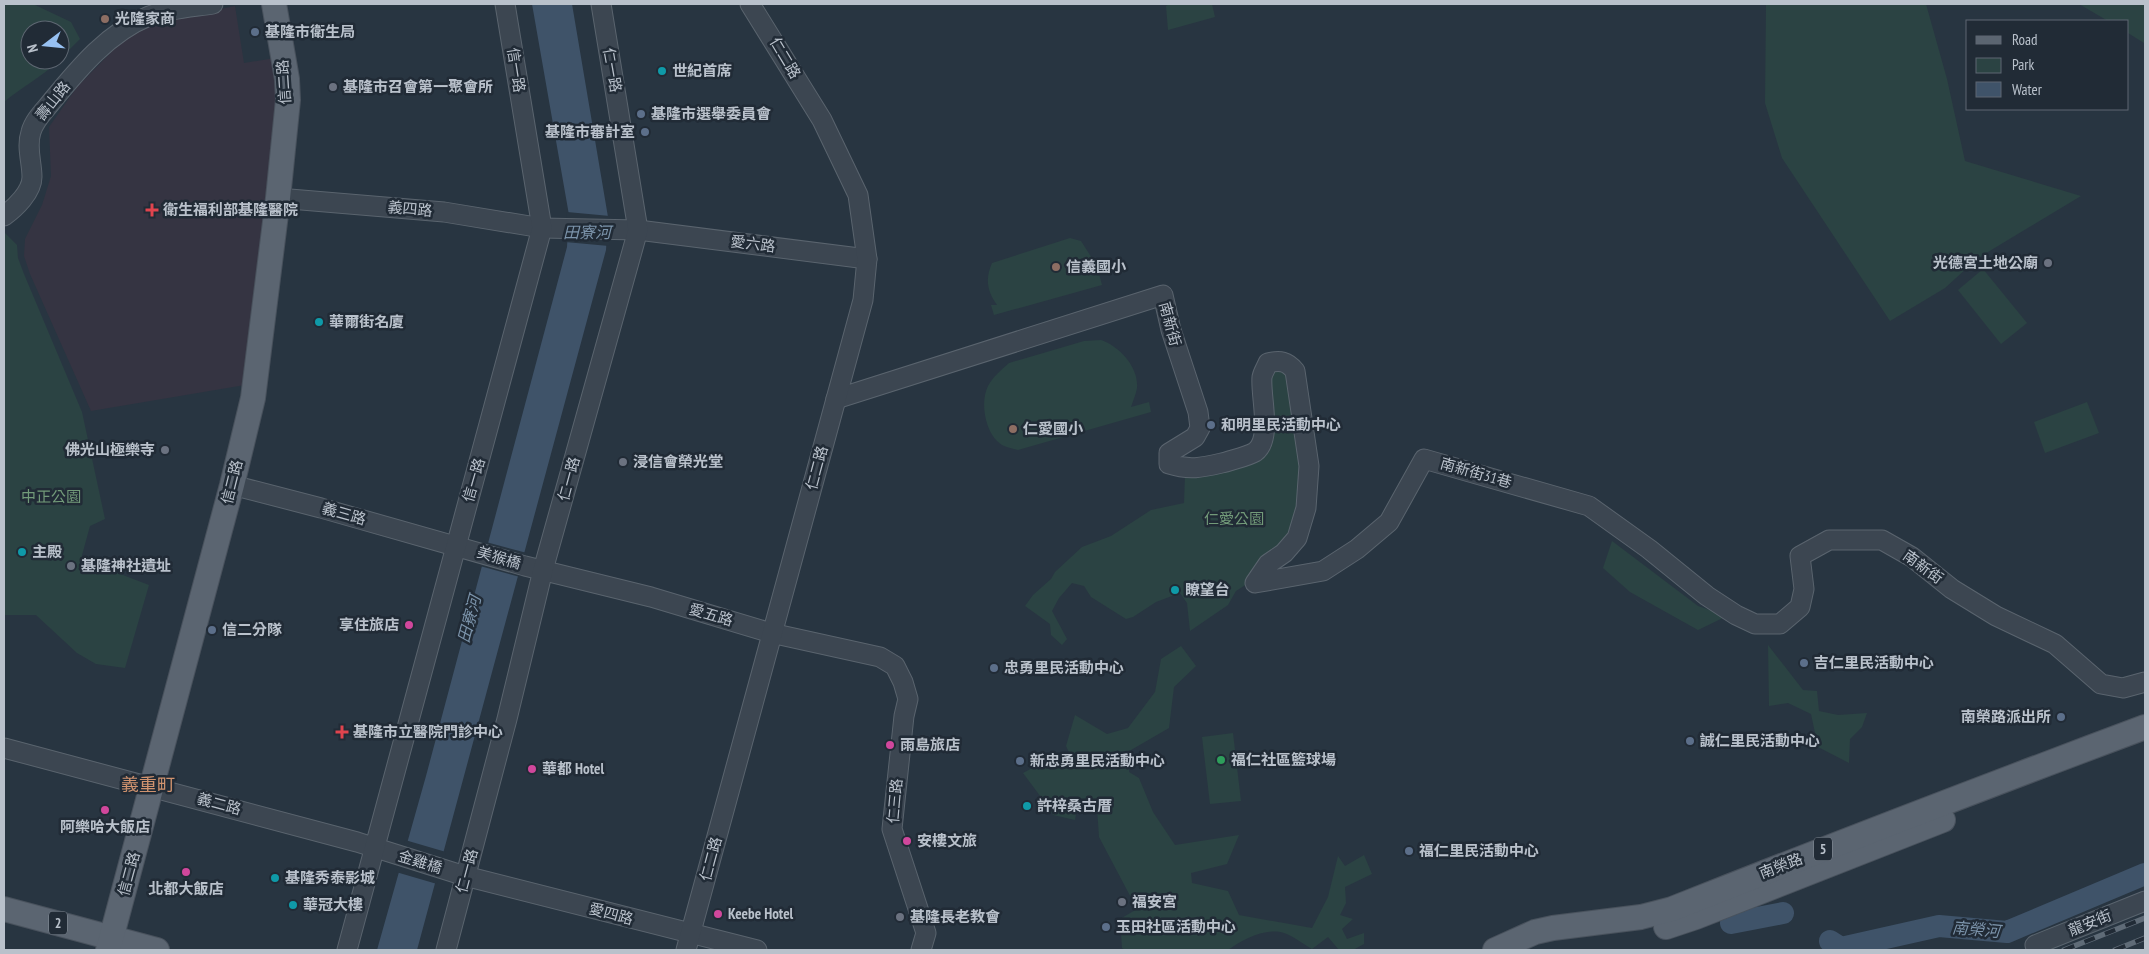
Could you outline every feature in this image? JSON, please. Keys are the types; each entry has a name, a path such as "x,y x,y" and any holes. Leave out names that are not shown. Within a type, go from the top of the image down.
{"main road":[{"name":"信二路","path":"110,947 232,485 253,398 278,198 287,86 274,4"},
{"name":"南榮路","path":"1495,950 1536,932 1553,928 1641,917 1672,909 1897,820 1970,795 2145,728"},
{"name":"南榮路","path":"1532,950 1606,936 1650,932 1696,917 2145,741"},
{"name":"2","path":"4,909 110,947"},
{"name":"2","path":"4,921 110,947 157,950"}],"street":[{"name":"壽山路","path":"4,216 17,204 29,188 32,179 29,140 31,130 69,80 104,45 126,28 151,15 213,4"},
{"name":"信一路","path":"347,950 542,228 505,4"},
{"name":"仁一路","path":"446,950 507,720 543,570 638,230 601,4"},
{"name":"仁二路","path":"688,942 863,300 867,259 858,195 822,120 750,4"},
{"name":"義四路","path":"278,198 444,212 542,228 638,230"},
{"name":"愛六路","path":"638,230 867,259"},
{"name":"南新街","path":"836,399 1163,295 1171,330 1199,420 1200,428 1195,437 1169,454 1169,464 1185,469 1241,458 1256,451 1263,438 1265,415 1262,375 1268,363"},
{"name":"南新街31巷","path":"1268,363 1278,361 1289,363 1295,371 1309,466 1306,508 1297,538 1284,553 1268,564 1255,583 1323,571 1357,549 1389,522 1424,458 1589,506 1649,549 1707,596 1736,615"},
{"name":"義三路","path":"232,485 456,546"},
{"name":"南新街","path":"1736,615 1755,624 1780,624 1800,607 1804,589 1800,556 1829,540 1882,540 1912,557 1952,589 1996,616 2054,644 2101,684 2123,688 2145,682"},
{"name":"美猴橋","path":"456,546 543,570"},
{"name":"愛五路","path":"543,570 651,597 771,633 880,657"},
{"name":"仁三路","path":"880,657 895,666 908,699 902,724 892,829 926,933 921,950"},
{"name":"義二路","path":"4,748 152,786 375,848"},
{"name":"金雞橋","path":"375,848 465,876"},
{"name":"愛四路","path":"465,876 688,942 757,950"},
{"name":"龍安街","path":"2035,945 2145,901"}],"shaded area":[{"name":"衛生福利部基隆醫院","path":"235,6 244,63 275,58 278,86 245,385 91,411 30,274 24,256 25,239 42,205 51,176 49,127 77,87 129,34 153,23"}],"green space":[{"path":"33,4 67,20 20,20 20,70 48,70 4,102 4,5"},
{"path":"1169,4 1212,4 1215,17 1168,30 1166,6"},
{"path":"1766,4 1926,4 1947,79 1965,161 2081,196 1978,258 1945,288 1890,321 1782,158 1765,103"},
{"path":"2079,4 2145,4 2145,50 2144,43 2129,34 2129,20 2106,20"},
{"path":"70,22 71,22 80,39 70,49"},
{"name":"中正公園","path":"4,232 17,245 18,258 24,274 82,412 105,519 90,526 81,559 149,585 125,668 96,664 77,653 36,615 4,615"},
{"path":"1070,238 1081,241 1097,266 1102,285 994,315 991,305 997,305 988,285 988,274 992,263"},
{"path":"1983,269 2027,323 2001,344 1958,290"},
{"path":"1101,340 1121,352 1135,372 1137,388 1131,407 1149,402 1151,412 1018,450 1004,446 997,441 989,430 984,400 988,386 1000,371 1009,363 1084,341"},
{"name":"仁愛公園","path":"1270,368 1287,371 1301,467 1298,508 1289,539 1247,584 1236,591 1228,605 1190,631 1187,603 1180,593 1156,602 1133,617 1126,619 1091,597 1084,586 1072,583 1059,598 1052,611 1067,639 1062,645 1051,635 1050,624 1025,606 1033,595 1082,547 1111,536 1151,510 1184,503 1185,475 1259,455"},
{"path":"2087,402 2099,433 2045,453 2034,422"},
{"path":"1612,541 1698,606 1727,616 1698,630 1630,592 1603,568"},
{"path":"1768,645 1803,690 1817,691 1819,711 1838,715 1867,713 1862,727 1850,739 1849,763 1818,747 1811,714 1788,703 1769,706"},
{"path":"1181,646 1196,666 1174,687 1169,728 1131,750 1129,772 1139,778 1153,812 1175,845 1239,835 1227,864 1191,873 1192,883 1228,891 1239,915 1312,928 1328,897 1338,856 1345,866 1364,855 1372,874 1345,887 1346,903 1340,915 1353,919 1342,929 1347,939 1364,933 1364,944 1353,950 1339,950 1328,937 1312,949 1287,934 1270,932 1262,933 1240,942 1228,950 1125,950 1122,948 1120,919 1137,909 1099,837 1097,808 1078,803 1075,820 1053,815 1023,773 1051,758 1074,763 1066,746 1075,715 1107,734 1128,728 1155,692 1161,659"},
{"name":"福仁社區籃球場","path":"1233,733 1241,801 1210,804 1202,737"}],"water":[{"name":"田寮河","path":"532,4 572,4 608,217 606,250 417,950 377,950 426,776 567,247 569,215"}],"pier":[{"path":"567,212 610,216 609,246 565,242"},
{"path":"486,542 527,553 520,577 480,566"},
{"path":"405,840 446,852 437,884 396,872"}],"waterway":[{"name":"南榮河","path":"1830,941 1841,948 1939,926 2007,932 2145,874"},
{"name":"南榮河","path":"1731,923 1783,913"}],"railway":[{"path":"2064,950 2145,918"},
{"path":"2115,950 2145,938"}],"place":[{"name":"光隆家商","path":"105,19"},
{"name":"基隆市衛生局","path":"255,32"},
{"name":"世紀首席","path":"662,71"},
{"name":"基隆市召會第一聚會所","path":"333,87"},
{"name":"基隆市選舉委員會","path":"641,114"},
{"name":"基隆市審計室","path":"645,132"},
{"name":"衛生福利部基隆醫院","path":"152,210"},
{"name":"光德宮土地公廟","path":"2048,263"},
{"name":"信義國小","path":"1056,267"},
{"name":"華爾街名廈","path":"319,322"},
{"name":"和明里民活動中心","path":"1211,425"},
{"name":"仁愛國小","path":"1013,429"},
{"name":"佛光山極樂寺","path":"165,450"},
{"name":"浸信會榮光堂","path":"623,462"},
{"name":"主殿","path":"22,552"},
{"name":"基隆神社遺址","path":"71,566"},
{"name":"瞭望台","path":"1175,590"},
{"name":"享住旅店","path":"409,625"},
{"name":"信二分隊","path":"212,630"},
{"name":"吉仁里民活動中心","path":"1804,663"},
{"name":"忠勇里民活動中心","path":"994,668"},
{"name":"南榮路派出所","path":"2061,717"},
{"name":"基隆市立醫院門診中心","path":"342,732"},
{"name":"誠仁里民活動中心","path":"1690,741"},
{"name":"雨島旅店","path":"890,745"},
{"name":"福仁社區籃球場","path":"1221,760"},
{"name":"新忠勇里民活動中心","path":"1020,761"},
{"name":"華都 Hotel","path":"532,769"},
{"name":"許梓桑古厝","path":"1027,806"},
{"name":"阿樂哈大飯店","path":"105,810"},
{"name":"安樓文旅","path":"907,841"},
{"name":"福仁里民活動中心","path":"1409,851"},
{"name":"北都大飯店","path":"186,872"},
{"name":"基隆秀泰影城","path":"275,878"},
{"name":"福安宮","path":"1122,902"},
{"name":"華冠大樓","path":"293,905"},
{"name":"Keebe Hotel","path":"718,914"},
{"name":"基隆長老教會","path":"900,917"},
{"name":"玉田社區活動中心","path":"1106,927"}],"district":[{"name":"義重町","path":"148,785"}]}
